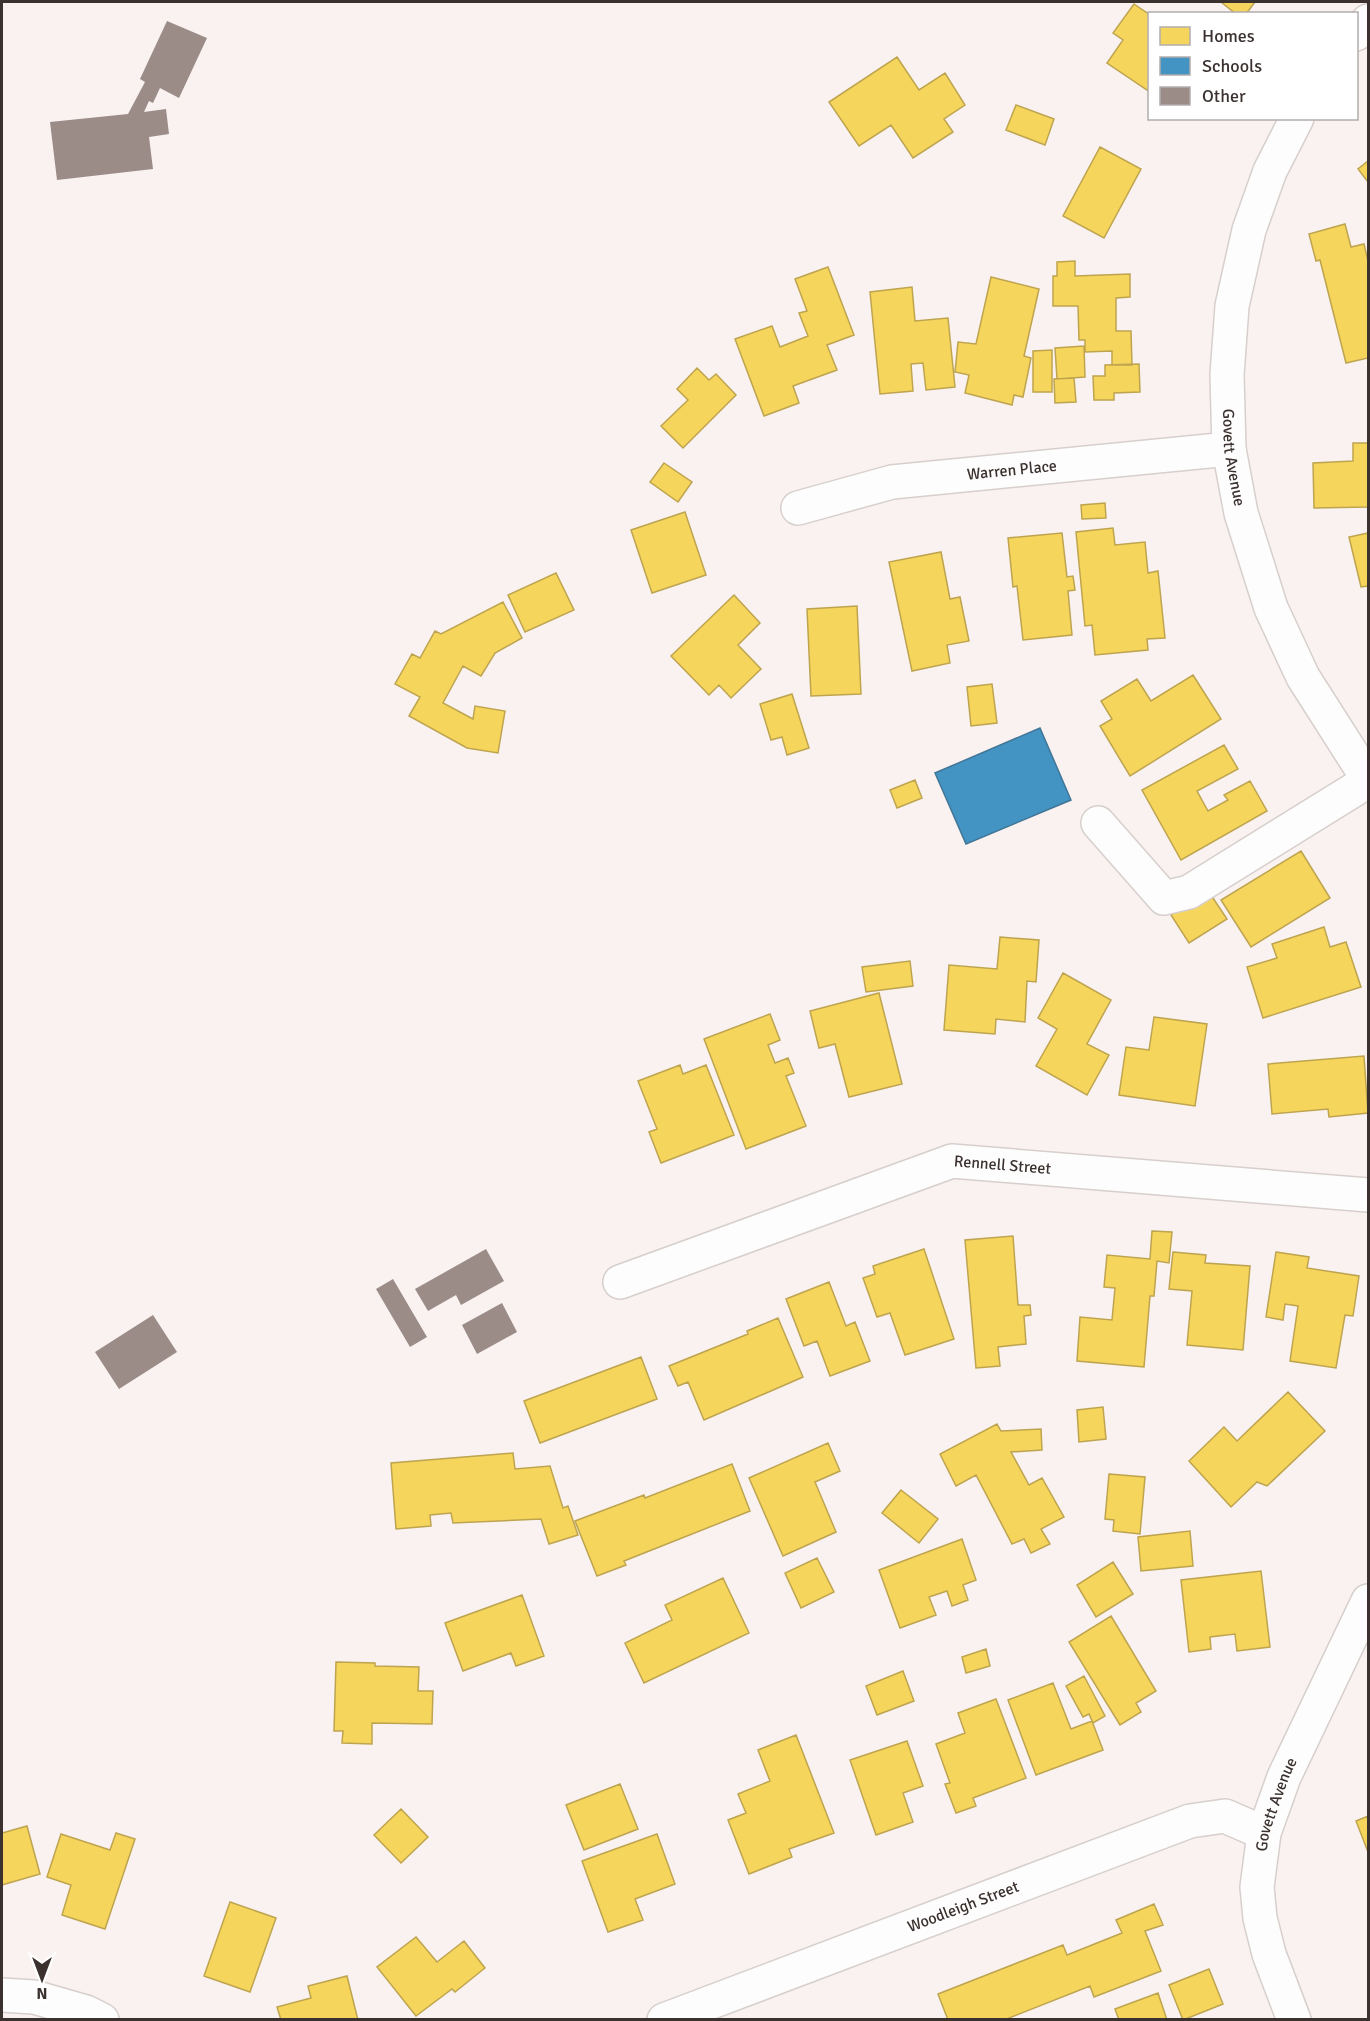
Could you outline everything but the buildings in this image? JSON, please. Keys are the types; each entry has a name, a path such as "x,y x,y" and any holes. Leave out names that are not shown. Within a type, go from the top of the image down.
{"street":[{"name":"Govett Avenue","path":"1296,120 1270,171 1249,230 1232,306 1227,375 1229,449 1241,513 1271,608 1303,677 1368,780"},
{"name":"Warren Place","path":"798,508 892,482 1229,449"},
{"path":"1098,823 1164,898 1189,892 1368,780"},
{"name":"Rennell Street","path":"620,1282 952,1161 1368,1195"},
{"name":"Govett Avenue","path":"1294,2019 1269,1954 1260,1918 1257,1887 1264,1833 1284,1777 1368,1601"},
{"name":"Woodleigh Street","path":"664,2019 1190,1821 1225,1816 1264,1833"},
{"path":"2,1995 34,1997 102,2019"}]}
